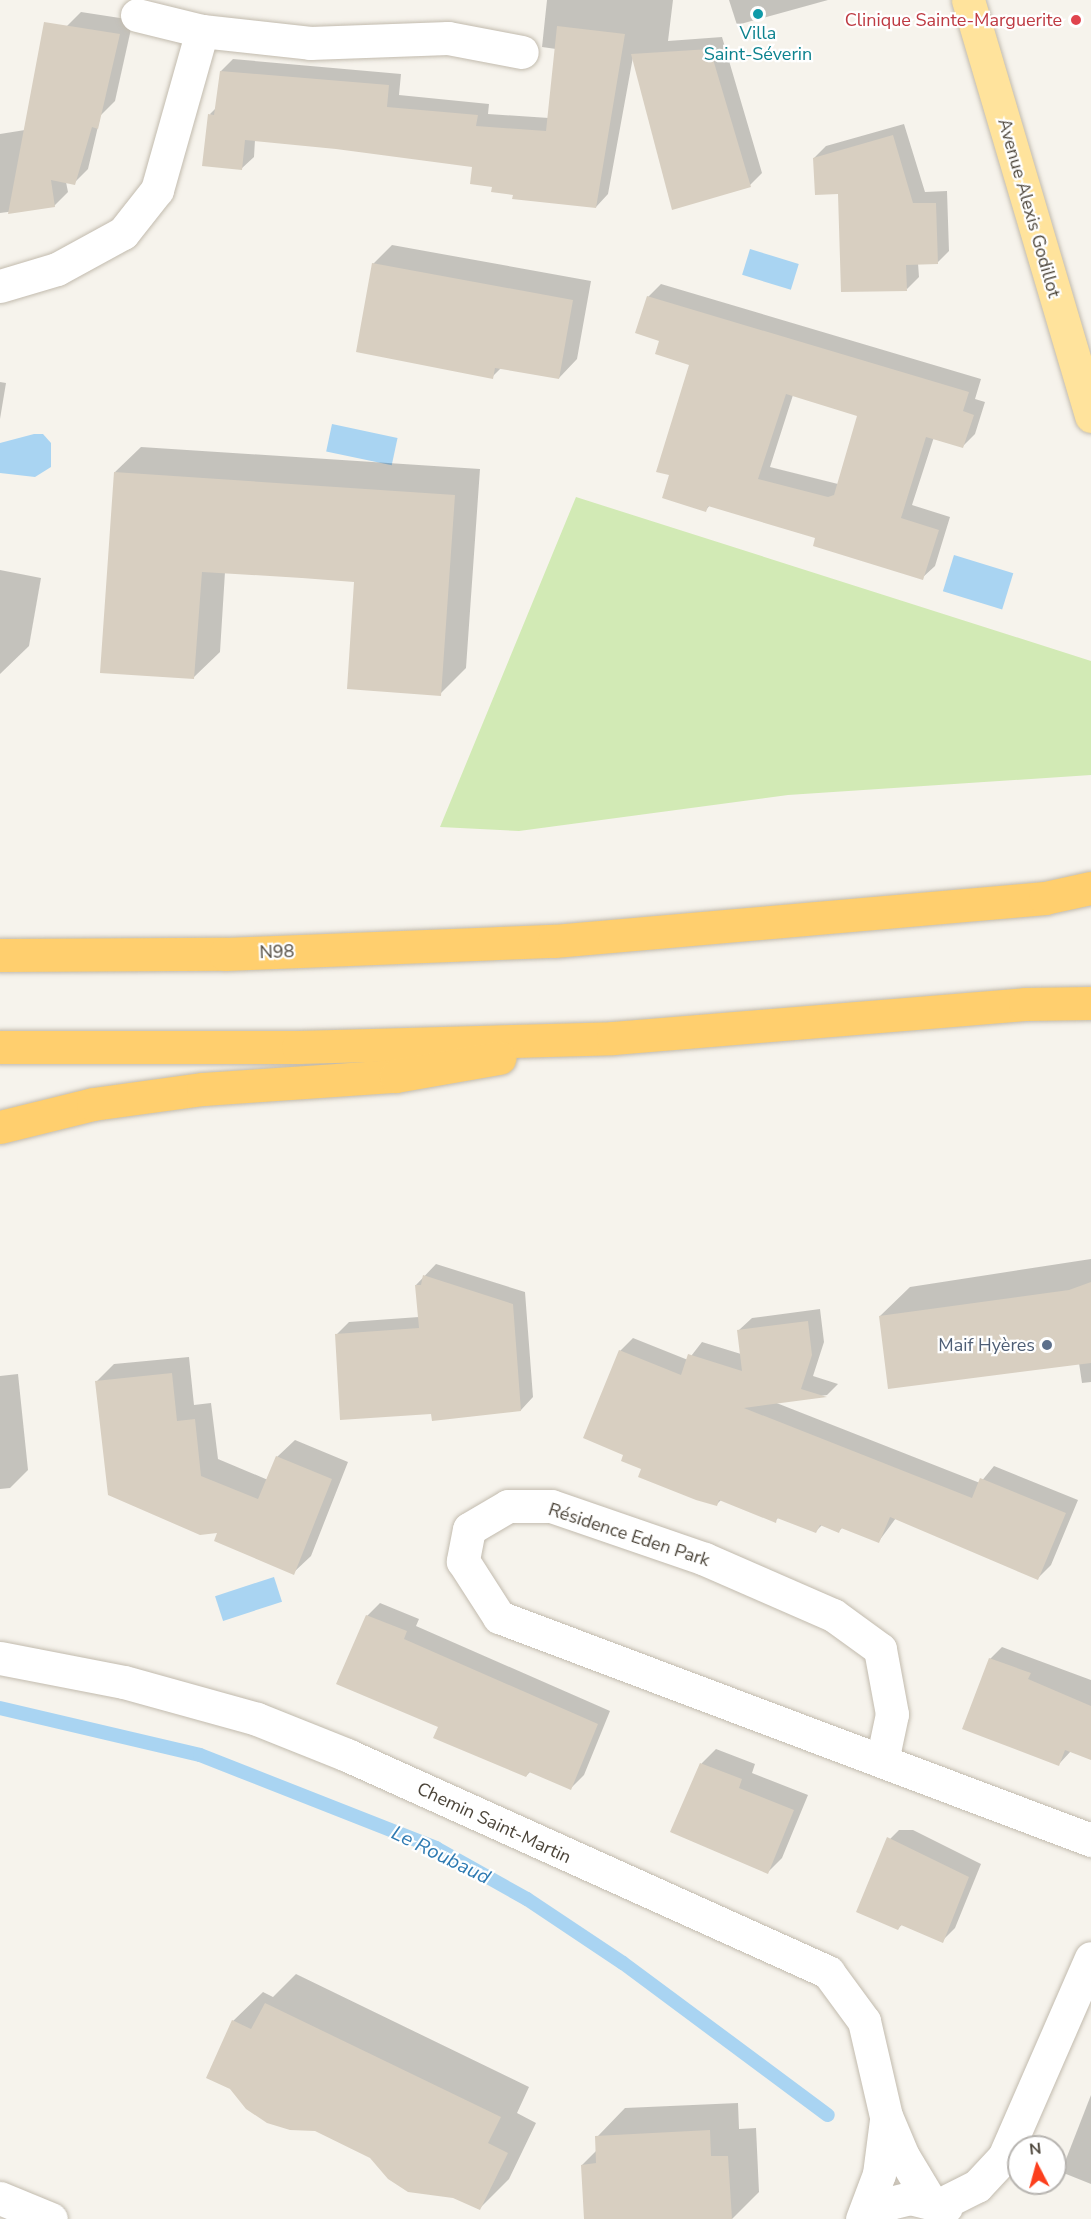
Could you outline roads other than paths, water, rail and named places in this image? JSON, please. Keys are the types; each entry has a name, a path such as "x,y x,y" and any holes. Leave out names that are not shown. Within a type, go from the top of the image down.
{"highway":[{"name":"N98","path":"0,955 225,954 554,941 1045,898 1091,888"},
{"path":"0,1047 298,1047 613,1038 1025,1004 1091,1003"},
{"path":"0,1127 93,1104 203,1089 396,1076 613,1038"}],"main road":[{"name":"Avenue Alexis Godillot","path":"968,0 1091,416"}],"street":[{"path":"137,15 202,31 310,43 448,38 522,52"},
{"path":"0,286 57,269 123,233 157,190 202,31"},
{"name":"Résidence Eden Park","path":"882,1761 892,1714 880,1649 833,1614 705,1559 551,1506 508,1506 469,1529 463,1561 499,1617 1091,1840"},
{"name":"Chemin Saint-Martin","path":"0,1658 124,1682 257,1719 347,1755 828,1972 864,2021 886,2116 903,2156 945,2208"},
{"path":"864,2219 890,2203 910,2198 945,2208 978,2187 1004,2157 1091,1959"},
{"name":"Chemin Saint-Martin","path":"864,2219 879,2174 886,2116"},
{"path":"0,2198 51,2219"}],"water":[{"path":"750,249 799,264 791,290 742,275"},
{"path":"332,424 398,438 392,465 326,451"},
{"path":"34,434 43,434 51,443 51,467 35,477 0,473 0,443"},
{"path":"954,555 1013,573 1002,609 943,591"},
{"path":"274,1577 282,1602 223,1621 215,1596"}],"waterway":[{"name":"Le Roubaud","path":"0,1708 200,1755 436,1848 527,1899 623,1963 828,2115"}],"place":[{"name":"Villa Saint-Séverin","path":"758,14"},
{"name":"Clinique Sainte-Marguerite","path":"1076,20"},
{"name":"Maif Hyères","path":"1047,1345"}]}
